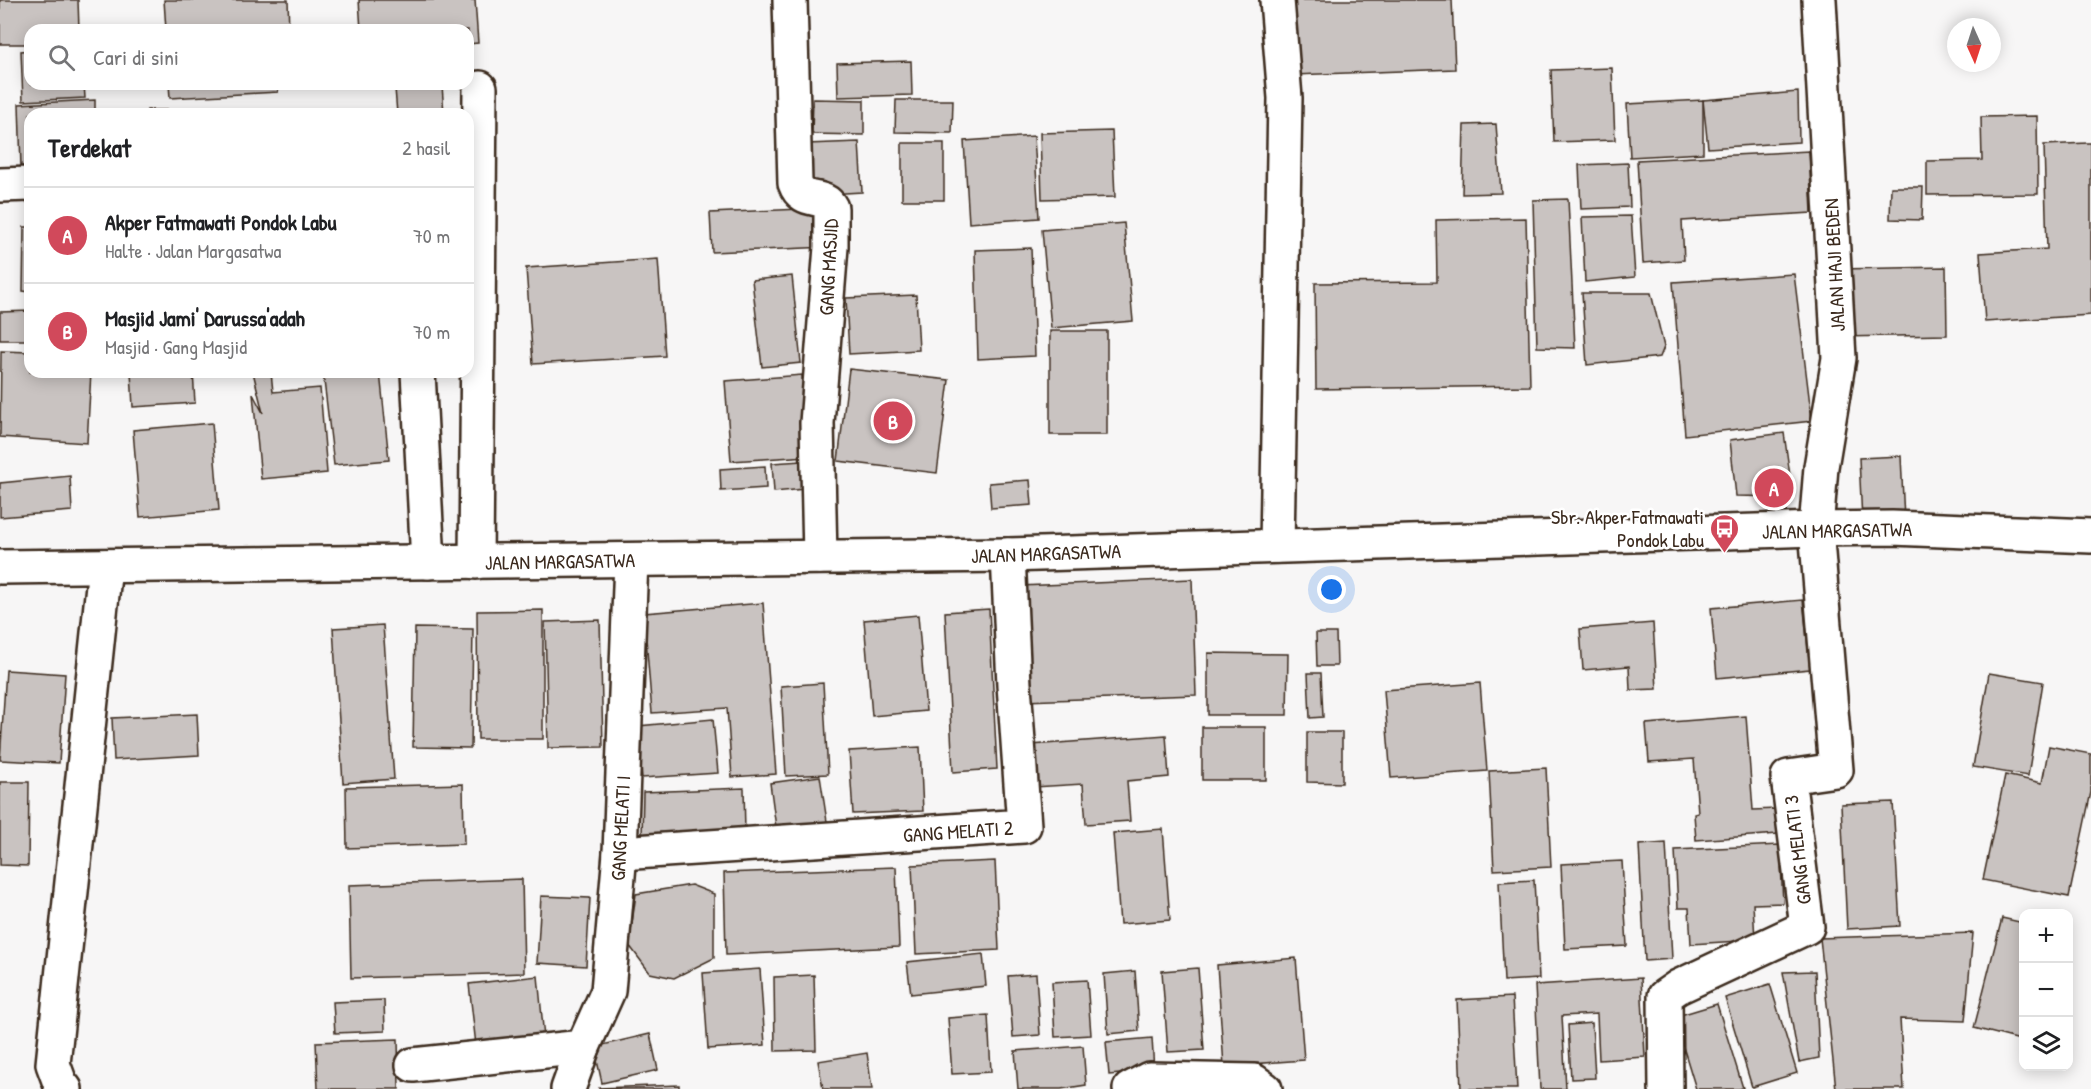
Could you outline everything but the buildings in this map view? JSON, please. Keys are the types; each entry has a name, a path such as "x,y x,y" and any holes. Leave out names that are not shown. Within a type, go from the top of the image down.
{"street":[{"name":"GANG MASJID","path":"790,0 795,183 803,196 823,200 831,208 831,247 817,423 820,557"},
{"path":"1276,0 1285,98 1277,546"},
{"name":"JALAN HAJI BEDEN","path":"1816,529 1821,467 1839,358 1819,0"},
{"path":"477,562 480,88"},
{"path":"0,184 24,184"},
{"path":"418,378 428,562"},
{"name":"JALAN MARGASATWA","path":"0,567 1008,555 1816,529 1893,528 2091,536"},
{"name":"GANG MELATI 3","path":"1666,1089 1665,996 1678,987 1807,927 1788,777 1836,770 1816,529"},
{"name":"GANG MELATI 2","path":"620,853 1024,826 1008,555"},
{"name":"GANG MELATI I","path":"568,1089 583,1047 608,991 620,853 631,560"},
{"path":"65,1089 60,1083 53,1064 105,566"},
{"path":"412,1065 583,1047"},
{"path":"1130,1089 1149,1079 1254,1081 1265,1089"}],"place":[{"name":"Masjid Jami' Darussa'adah","path":"893,421"},
{"name":"Akper Fatmawati Pondok Labu","path":"1774,488"},
{"name":"Sbr. Akper Fatmawati Pondok Labu","path":"1725,554"}]}
